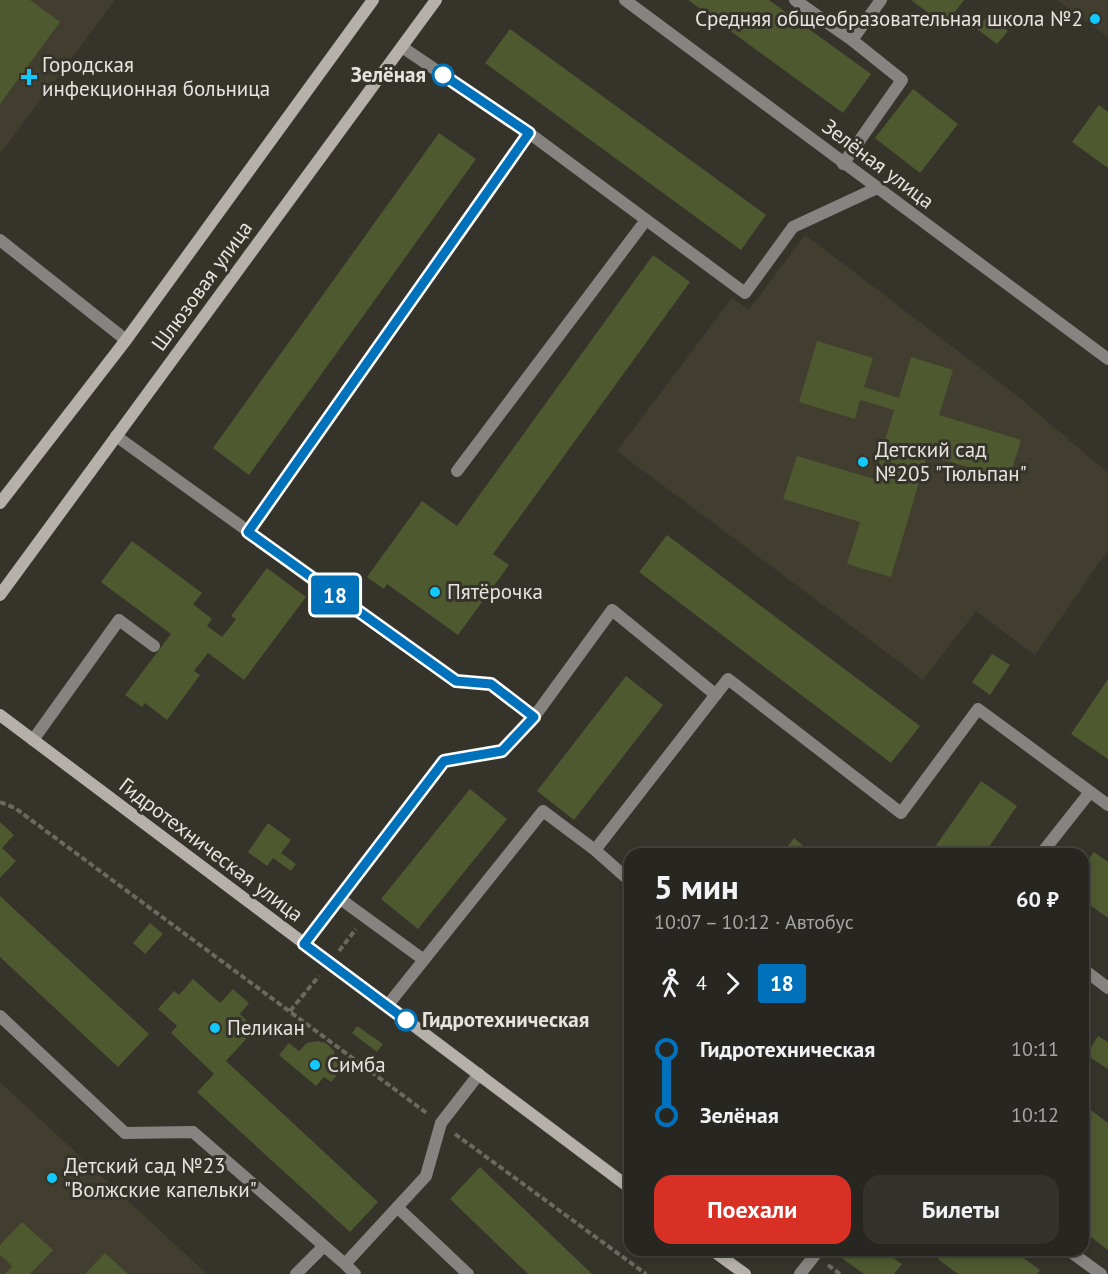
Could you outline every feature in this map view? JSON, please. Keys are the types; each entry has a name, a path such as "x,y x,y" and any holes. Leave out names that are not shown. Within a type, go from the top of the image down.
{"main road":[{"name":"Шлюзовая улица","path":"0,503 126,340 373,0"},
{"name":"Шлюзовая улица","path":"0,595 436,0"},
{"name":"Гидротехническая улица","path":"0,715 624,1183"},
{"path":"720,1256 745,1274"}],"street":[{"name":"Зелёная улица","path":"625,0 1108,359"},
{"path":"795,0 852,40 902,80 843,164"},
{"path":"852,40 881,0"},
{"path":"402,46 529,133 745,293 793,227 877,188"},
{"path":"248,532 529,133"},
{"path":"457,471 646,220"},
{"path":"0,240 126,340"},
{"path":"116,436 456,681 491,684 534,717"},
{"path":"304,944 444,761 502,751 534,717 612,610 717,695"},
{"path":"33,740 119,620 154,646"},
{"path":"595,850 728,679 901,813 978,709 1108,805"},
{"path":"1046,848 1090,792"},
{"path":"387,1006 543,811 595,850 624,876"},
{"path":"339,898 424,960"},
{"path":"1089,974 1108,988"},
{"path":"0,1016 124,1133 193,1132 355,1274"},
{"path":"345,1264 426,1176 441,1123 479,1074"},
{"path":"397,1207 468,1274"},
{"path":"296,1274 324,1246"},
{"path":"800,1274 814,1256"},
{"path":"1076,1256 1101,1274"}],"path":[{"path":"0,802 15,808 646,1274"}],"shaded area":[{"name":"Городская инфекционная больница","path":"0,0 115,0 0,154"},
{"name":"Средняя общеобразовательная школа №2","path":"1057,0 1108,0 1108,37"},
{"name":"Детский сад №205 \"Тюльпан\"","path":"805,235 1015,394 1108,473 1108,550 1035,655 976,611 923,680 617,451 732,298 749,310"},
{"name":"Детский сад №23 \"Волжские капельки\"","path":"0,1082 207,1274 0,1274"}],"building":[{"path":"0,0 30,0 60,22 0,104"},
{"path":"688,0 769,0 871,74 843,113"},
{"path":"911,0 964,0 945,25"},
{"path":"988,15 1008,31 997,44 977,29"},
{"path":"510,29 766,215 741,250 485,63"},
{"path":"913,89 958,124 920,173 875,138"},
{"path":"1099,105 1108,112 1108,168 1072,142"},
{"path":"439,133 476,159 249,475 213,448"},
{"path":"653,255 690,282 493,554 509,565 458,635 387,584 384,589 367,577 422,501 457,526"},
{"path":"817,341 873,358 864,387 899,398 911,357 953,370 939,415 1021,440 1009,479 927,455 891,577 847,564 860,522 783,499 797,456 874,479 894,410 860,400 855,419 799,402"},
{"path":"667,535 920,726 891,763 639,572"},
{"path":"132,541 202,593 193,604 212,619 207,626 222,637 236,619 231,616 267,568 306,597 244,680 208,653 194,671 200,675 167,720 145,703 142,707 125,695 171,634 101,582"},
{"path":"992,654 1010,665 990,695 972,682"},
{"path":"626,676 663,705 574,820 537,791"},
{"path":"1108,679 1108,759 1071,734"},
{"path":"981,781 1017,806 988,848 934,848"},
{"path":"470,789 507,819 418,929 381,899"},
{"path":"0,822 14,835 2,848 16,861 0,878"},
{"path":"268,823 291,840 281,853 296,864 291,871 273,858 267,866 248,852"},
{"path":"794,838 806,848 786,848"},
{"path":"1094,852 1108,862 1108,918 1089,904 1089,859"},
{"path":"0,896 149,1034 118,1067 0,957"},
{"path":"150,923 163,934 145,954 133,943"},
{"path":"193,979 220,1003 233,989 249,1003 240,1014 255,1029 226,1061 378,1202 350,1232 197,1092 214,1074 171,1033 177,1026 158,1009 174,991 179,995"},
{"path":"357,1026 383,1044 377,1052 352,1033"},
{"path":"1098,1036 1108,1042 1108,1069 1089,1057 1089,1050"},
{"name":"Симба","path":"318,1041 326,1043 334,1051 336,1062 343,1068 331,1082 324,1077 316,1086 279,1055 289,1043 299,1051 307,1043"},
{"path":"1089,1109 1108,1123 1108,1250 1089,1236"},
{"path":"480,1167 592,1274 528,1274 450,1199"},
{"path":"22,1222 53,1250 30,1274 5,1274 12,1266 0,1255 0,1245"},
{"path":"105,1253 128,1274 85,1274"},
{"path":"845,1256 891,1256 902,1264 894,1274 864,1274 843,1259"},
{"path":"940,1256 1023,1256 1040,1270 1037,1274 958,1274 938,1259"}],"bus line":[{"name":"18","path":"406,1020 304,944 444,761 502,751 534,717 491,684 456,681 248,532 529,133 443,75"}],"place":[{"name":"Средняя общеобразовательная школа №2","path":"1095,19"},
{"name":"Зелёная","path":"443,75"},
{"name":"Городская инфекционная больница","path":"29,77"},
{"name":"Детский сад №205 \"Тюльпан\"","path":"863,462"},
{"name":"Пятёрочка","path":"435,592"},
{"name":"Гидротехническая","path":"406,1020"},
{"name":"Пеликан","path":"215,1028"},
{"name":"Симба","path":"315,1065"},
{"name":"Детский сад №23 \"Волжские капельки\"","path":"52,1178"}]}
